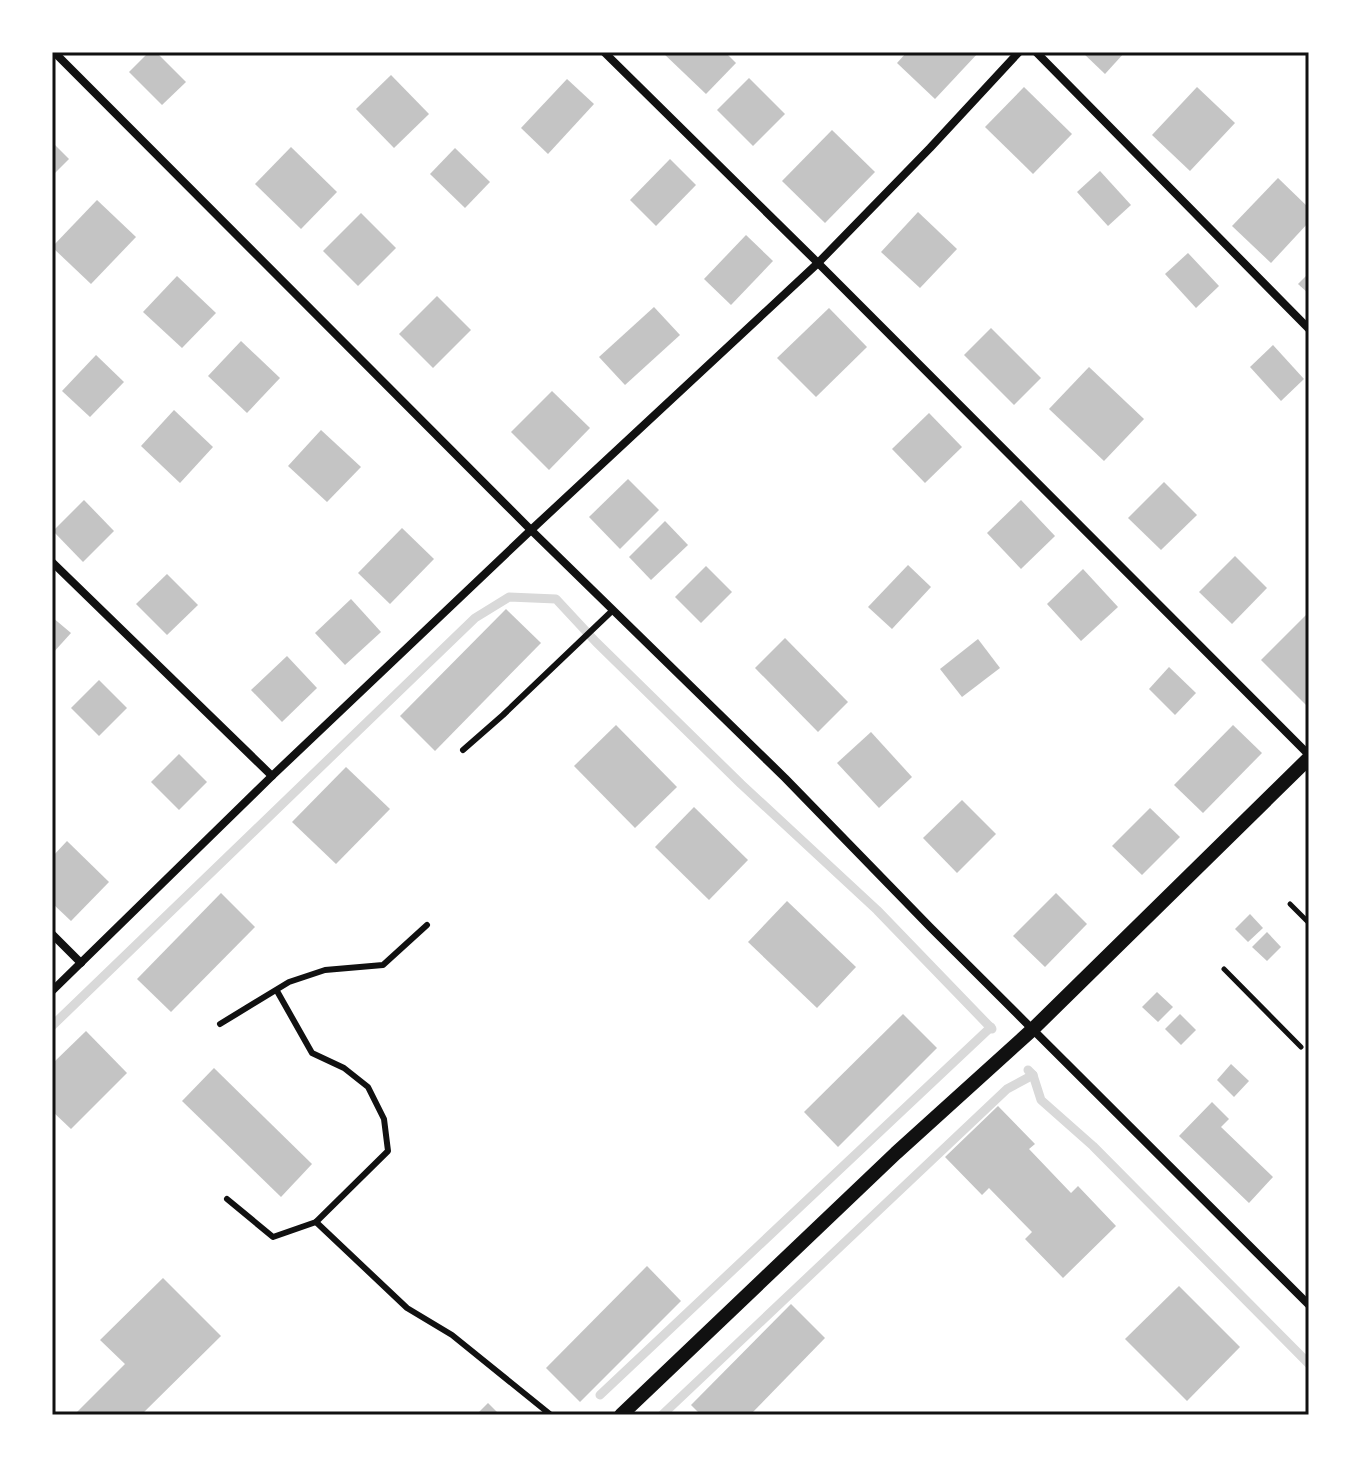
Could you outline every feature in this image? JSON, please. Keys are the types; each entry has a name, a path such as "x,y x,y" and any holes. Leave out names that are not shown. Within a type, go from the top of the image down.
{"street":[{"path":"54,52 531,530 785,778 1309,1305"},
{"path":"604,52 1309,756 1033,1029 896,1153 621,1415"},
{"path":"52,991 272,776 818,263 1019,52"},
{"path":"1036,52 1309,329"},
{"path":"52,562 272,776"},
{"path":"52,934 81,963"}],"lane":[{"path":"463,750 613,610"},
{"path":"220,1024 289,982 325,970 383,965 427,925"},
{"path":"227,1199 273,1237 316,1222 388,1151 384,1119 368,1087 344,1068 312,1053 277,991"},
{"path":"316,1222 407,1308 452,1335 551,1415"}],"path":[{"path":"1290,904 1309,923"},
{"path":"1224,969 1301,1047"}],"building":[{"path":"149,52 156,52 186,82 162,105 129,72"},
{"path":"662,52 725,52 736,63 706,94"},
{"path":"907,52 979,52 935,99 897,63"},
{"path":"1082,52 1125,52 1105,74"},
{"path":"391,75 429,114 394,148 356,109"},
{"path":"749,78 785,114 753,146 717,110"},
{"path":"567,79 594,104 548,154 521,128"},
{"path":"1024,87 1072,134 1033,174 985,127"},
{"path":"1197,87 1235,123 1190,171 1152,135"},
{"path":"832,130 875,172 825,223 782,181"},
{"path":"52,142 69,159 52,176"},
{"path":"291,147 337,192 301,229 255,184"},
{"path":"455,148 490,182 465,208 430,174"},
{"path":"670,159 696,185 656,226 630,200"},
{"path":"1100,171 1131,205 1108,226 1077,192"},
{"path":"1278,178 1309,208 1309,222 1271,263 1232,226"},
{"path":"97,200 136,237 91,284 52,247"},
{"path":"918,212 957,249 920,288 881,252"},
{"path":"361,213 396,248 358,286 323,251"},
{"path":"746,235 773,261 731,305 704,279"},
{"path":"1188,253 1219,286 1196,308 1165,274"},
{"path":"1309,273 1309,294 1298,284"},
{"path":"177,276 216,313 182,348 143,312"},
{"path":"437,296 471,330 433,368 399,334"},
{"path":"654,307 680,335 625,385 599,357"},
{"path":"829,308 867,347 816,397 777,358"},
{"path":"991,328 1041,378 1014,405 964,355"},
{"path":"241,341 280,378 247,413 208,376"},
{"path":"1273,345 1304,379 1281,401 1250,367"},
{"path":"96,355 124,382 90,417 62,391"},
{"path":"1089,367 1144,419 1104,461 1049,409"},
{"path":"552,391 590,428 549,470 511,432"},
{"path":"174,410 213,447 180,483 141,446"},
{"path":"929,413 962,447 925,483 892,449"},
{"path":"321,430 361,467 327,502 288,466"},
{"path":"628,479 659,510 620,549 589,517"},
{"path":"1164,482 1197,515 1161,550 1128,518"},
{"path":"84,500 114,531 83,562 53,531"},
{"path":"1021,500 1055,536 1021,569 987,533"},
{"path":"665,521 688,545 651,580 629,557"},
{"path":"402,528 434,559 390,604 358,573"},
{"path":"1235,556 1267,588 1232,624 1199,592"},
{"path":"908,565 931,587 892,629 868,607"},
{"path":"706,566 732,592 701,623 675,597"},
{"path":"1083,569 1118,607 1081,641 1047,604"},
{"path":"167,574 198,605 167,635 136,604"},
{"path":"351,599 381,632 345,665 315,633"},
{"path":"506,609 541,643 435,751 400,716"},
{"path":"1309,612 1309,704 1307,706 1261,660"},
{"path":"52,617 71,633 52,654"},
{"path":"785,638 848,702 818,732 755,668"},
{"path":"978,639 1000,668 962,697 940,669"},
{"path":"287,656 317,688 282,722 251,690"},
{"path":"1169,667 1196,693 1175,715 1149,689"},
{"path":"99,680 127,708 99,736 71,708"},
{"path":"616,725 677,787 635,828 574,766"},
{"path":"1233,725 1262,753 1203,813 1174,785"},
{"path":"871,732 912,777 879,808 837,763"},
{"path":"179,754 207,782 179,810 151,782"},
{"path":"346,767 390,809 336,864 292,822"},
{"path":"962,800 996,834 957,873 923,838"},
{"path":"694,807 748,860 709,900 655,847"},
{"path":"1150,808 1180,837 1142,875 1112,846"},
{"path":"67,841 109,882 71,921 52,903 52,857"},
{"path":"221,893 255,927 171,1012 137,979"},
{"path":"1056,893 1087,924 1045,967 1013,936"},
{"path":"787,901 856,967 817,1008 748,942"},
{"path":"1250,914 1263,928 1248,942 1235,929"},
{"path":"1267,932 1281,947 1267,961 1252,947"},
{"path":"1157,992 1173,1007 1158,1022 1142,1007"},
{"path":"903,1014 937,1048 838,1147 804,1112"},
{"path":"1180,1014 1196,1030 1181,1045 1165,1029"},
{"path":"86,1031 127,1073 71,1129 52,1111 52,1064"},
{"path":"1231,1064 1249,1081 1234,1097 1217,1080"},
{"path":"214,1068 312,1164 281,1197 182,1101"},
{"path":"1212,1102 1229,1119 1221,1127 1273,1177 1249,1203 1179,1136"},
{"path":"998,1106 1035,1144 1029,1149 1071,1193 1078,1186 1116,1226 1063,1278 1025,1239 1032,1232 989,1188 982,1195 945,1157"},
{"path":"647,1266 681,1301 580,1402 546,1368"},
{"path":"163,1278 221,1336 141,1415 74,1415 125,1364 100,1340"},
{"path":"1179,1286 1240,1347 1187,1401 1125,1339"},
{"path":"791,1304 825,1338 750,1415 701,1415 691,1405"},
{"path":"488,1403 500,1415 476,1415"}],"waterway":[{"path":"52,1026 475,618 509,597 556,599 741,784 877,910 992,1029"},
{"path":"600,1395 991,1027"},
{"path":"1028,1070 1033,1075 1041,1100 1093,1146 1309,1364"},
{"path":"662,1415 1007,1089 1033,1075"}]}
